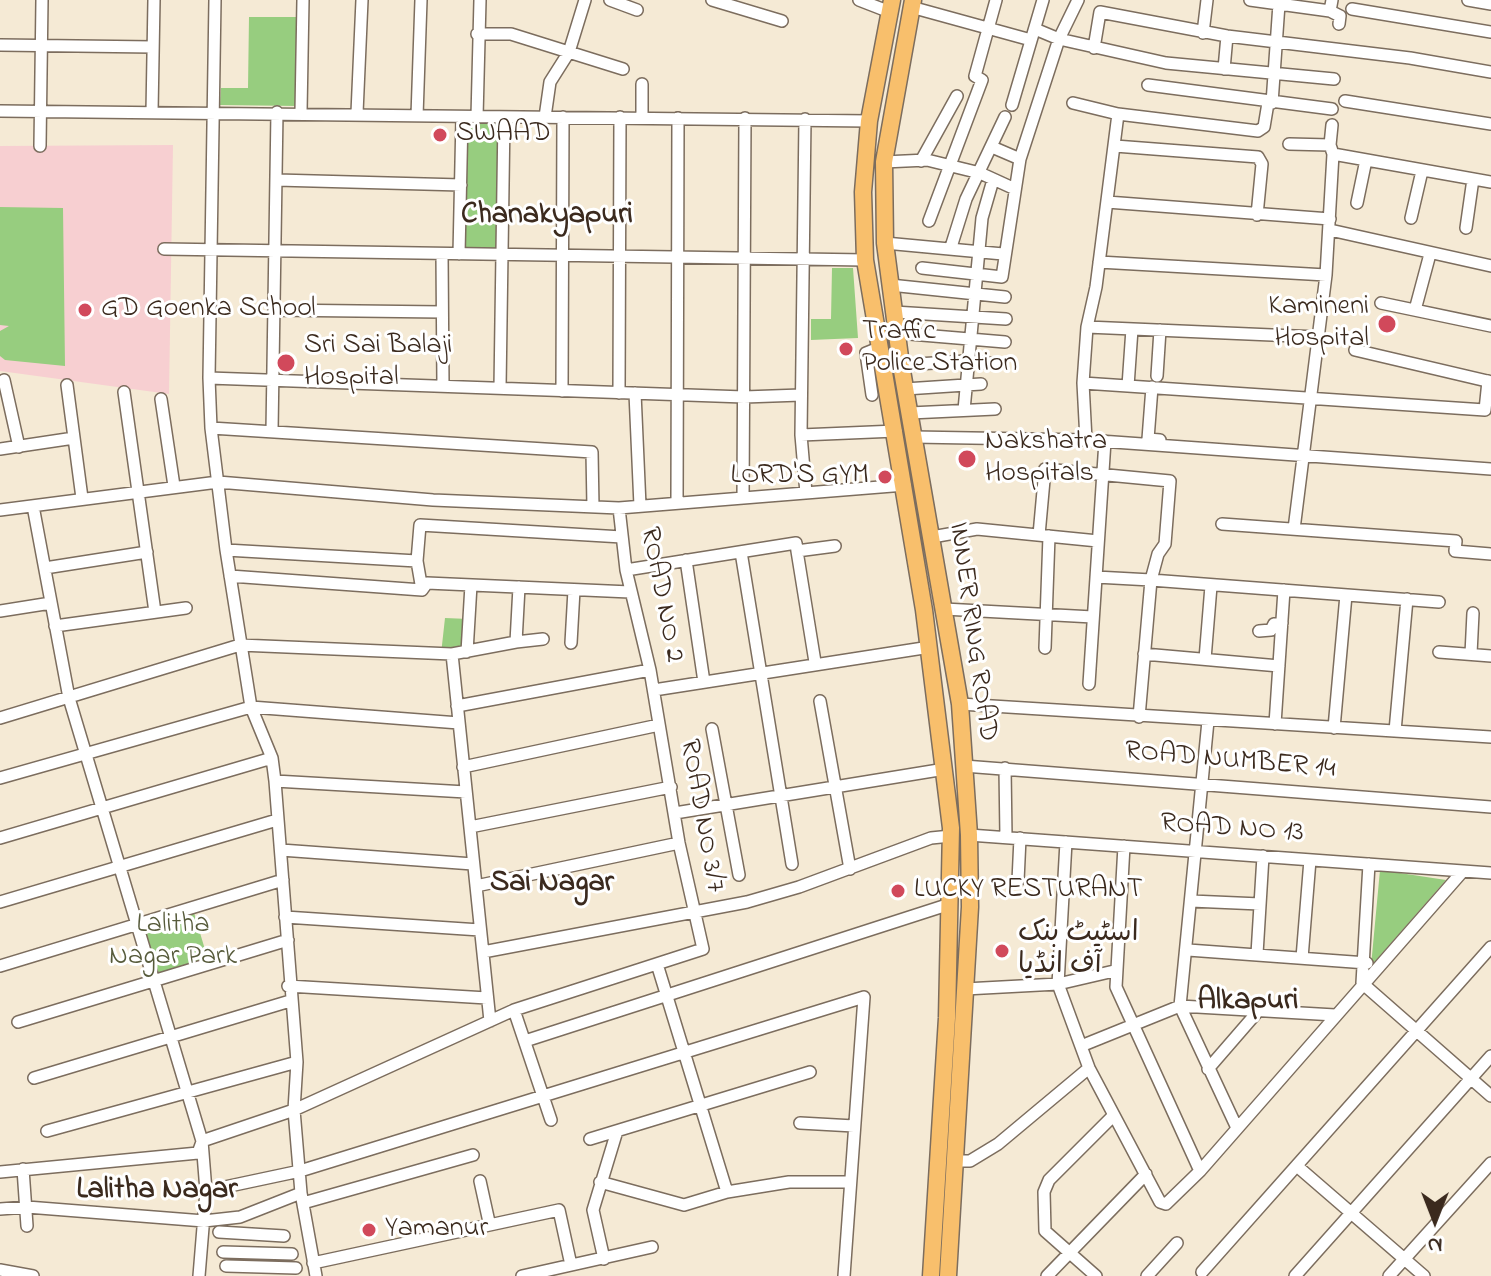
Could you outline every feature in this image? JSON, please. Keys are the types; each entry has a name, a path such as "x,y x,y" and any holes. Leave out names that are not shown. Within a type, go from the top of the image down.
{"highway":[{"name":"INNER RING ROAD","path":"912,3 884,162 885,243 901,365 960,704 969,835 965,989 948,1276"},
{"name":"INNER RING ROAD","path":"891,6 869,121 863,192 865,260 930,647 951,836 931,1276"},
{"path":"916,557 937,569"}],"street":[{"path":"40,146 42,0"},
{"path":"152,112 154,0"},
{"path":"215,0 209,378 211,428 226,550 251,707 272,758 275,781 288,940 288,986 297,1062 294,1110 302,1198 316,1276"},
{"path":"301,112 303,0"},
{"path":"357,113 362,0"},
{"path":"417,116 421,0"},
{"path":"477,117 480,0"},
{"path":"545,117 550,82 569,52 585,0"},
{"path":"610,0 637,10"},
{"path":"712,0 782,21"},
{"path":"859,0 891,6"},
{"path":"929,221 982,80 975,76 996,0"},
{"path":"1012,105 1043,0"},
{"path":"922,268 1002,277 1003,254 1020,159 1059,39 1078,0"},
{"path":"1203,33 1207,0"},
{"path":"1250,0 1331,5 1340,16 1339,24"},
{"path":"1468,0 1491,4"},
{"path":"912,3 988,29 1059,39 1166,63 1334,79"},
{"path":"1073,103 1118,114 1258,131 1264,127 1270,103 1279,4"},
{"path":"1352,9 1491,32"},
{"path":"1094,48 1100,12 1203,33 1410,58 1491,72"},
{"path":"477,34 511,34 623,69"},
{"path":"1224,69 1227,36"},
{"path":"0,45 153,47"},
{"path":"642,84 642,117"},
{"path":"1148,85 1332,109"},
{"path":"921,161 957,96"},
{"path":"1345,101 1491,124"},
{"path":"0,111 301,112 462,117 869,121"},
{"path":"272,431 277,112"},
{"path":"1086,440 1083,383 1087,327 1099,262 1118,114"},
{"path":"459,254 462,117"},
{"path":"500,388 504,117"},
{"path":"562,391 563,117"},
{"path":"619,393 620,117"},
{"path":"951,247 966,199 1005,117"},
{"path":"677,503 678,118"},
{"path":"743,498 745,118"},
{"path":"805,119 801,435 806,493"},
{"path":"1294,529 1308,397 1326,275 1332,125"},
{"path":"1289,144 1491,182"},
{"path":"1115,146 1258,157 1262,164 1257,215"},
{"path":"992,147 1020,159"},
{"path":"1357,203 1366,160"},
{"path":"884,162 921,161 949,165 980,173 1015,189"},
{"path":"1411,218 1422,171"},
{"path":"1466,228 1473,179"},
{"path":"277,180 461,185"},
{"path":"964,410 966,361 982,218 993,180"},
{"path":"1107,202 1330,224 1430,254 1491,266"},
{"path":"885,243 1003,254"},
{"path":"164,249 865,260"},
{"path":"442,254 443,386"},
{"path":"1415,310 1430,254"},
{"path":"1099,262 1326,275"},
{"path":"890,285 1005,297"},
{"path":"1381,303 1491,326"},
{"path":"274,310 442,312"},
{"path":"894,312 1006,319"},
{"path":"1087,327 1160,334 1318,337"},
{"path":"1128,386 1132,332"},
{"path":"898,333 1005,342"},
{"path":"1148,442 1160,334"},
{"path":"872,395 866,353 881,347"},
{"path":"1083,383 1128,386 1155,382 1485,410 1490,381 1355,350"},
{"path":"901,365 966,361 998,364"},
{"path":"209,378 744,397 801,395"},
{"path":"4,380 19,447"},
{"path":"905,389 981,384"},
{"path":"67,385 82,498"},
{"path":"124,392 155,612"},
{"path":"635,393 640,506"},
{"path":"161,399 174,486"},
{"path":"910,413 995,409"},
{"path":"211,428 592,452 593,507"},
{"path":"801,435 896,431"},
{"path":"914,437 1148,442 1491,469"},
{"path":"0,449 74,438"},
{"path":"1148,442 1174,440"},
{"path":"1089,684 1105,441"},
{"path":"1045,648 1045,469 1103,472 1170,481 1165,544 1156,558 1151,580 1139,717"},
{"path":"0,510 218,482 433,500 619,508 905,485"},
{"path":"33,506 69,698 202,1141 210,1220 199,1276"},
{"name":"ROAD NO 2","path":"619,508 630,592 654,690"},
{"path":"1222,524 1456,541 1455,551 1491,554"},
{"path":"422,590 417,561 420,525 622,537"},
{"path":"932,537 977,529 1098,541"},
{"path":"626,570 796,543 815,662"},
{"path":"797,551 835,546"},
{"path":"226,550 417,561"},
{"path":"45,568 147,552"},
{"path":"741,552 792,864"},
{"path":"686,560 704,682"},
{"path":"230,576 422,590"},
{"path":"1096,577 1439,602"},
{"path":"422,590 427,583 630,592"},
{"path":"467,652 471,585"},
{"path":"1205,659 1211,586"},
{"path":"516,642 519,587"},
{"path":"571,643 574,590"},
{"path":"1275,724 1284,590"},
{"path":"1334,728 1346,595"},
{"path":"1395,731 1407,599"},
{"path":"0,611 51,603"},
{"path":"55,626 186,608"},
{"path":"944,609 1093,617"},
{"path":"1471,654 1473,613"},
{"path":"1259,631 1271,630 1274,624 1282,623"},
{"path":"0,718 240,645 452,654 543,639"},
{"path":"654,690 815,662 930,647"},
{"path":"1439,652 1491,656"},
{"path":"452,654 490,1021"},
{"path":"1144,654 1279,666"},
{"path":"457,706 650,670"},
{"name":"ROAD NO 3/7","path":"654,690 679,843 703,949 657,964"},
{"path":"820,701 850,869"},
{"path":"960,704 1491,737"},
{"path":"0,778 251,707 459,723"},
{"path":"1208,721 1188,950 1180,1006 1237,1128"},
{"path":"463,767 659,725"},
{"path":"712,729 739,875"},
{"path":"0,838 272,758"},
{"name":"ROAD NUMBER 14","path":"964,766 1491,807"},
{"path":"1005,768 1006,837"},
{"path":"675,813 945,769"},
{"path":"275,781 466,792"},
{"path":"470,827 671,787"},
{"path":"0,902 277,820"},
{"name":"ROAD NO 13","path":"969,835 1491,873"},
{"path":"483,952 694,914 799,887 931,838 951,836"},
{"path":"1018,881 1020,838"},
{"path":"1066,842 1058,984 1089,1068 1160,1202 1166,1204 1200,1171 1463,871"},
{"path":"476,886 679,843"},
{"path":"1124,846 1114,971 1119,1000 1200,1171"},
{"path":"281,850 473,864"},
{"path":"1257,954 1263,856"},
{"path":"1302,958 1310,860"},
{"path":"1369,864 1362,983 1491,1096"},
{"path":"0,966 283,880"},
{"path":"1191,901 1260,904"},
{"path":"525,1041 950,904"},
{"path":"285,917 480,930"},
{"path":"18,1022 288,940"},
{"path":"1202,1272 1491,947"},
{"path":"1188,950 1379,964"},
{"path":"202,1141 294,1110 514,1010 657,964 727,1192"},
{"path":"965,989 1058,984 1114,971"},
{"path":"288,986 487,998"},
{"path":"206,1191 300,1171 864,997 844,1276"},
{"path":"34,1078 290,1001"},
{"path":"1081,1046 1180,1006 1335,1015"},
{"path":"1208,1069 1260,1009"},
{"path":"514,1010 551,1120"},
{"path":"1295,1276 1491,1056"},
{"path":"47,1131 297,1062"},
{"path":"956,1161 970,1161 998,1144 1089,1068"},
{"path":"590,1139 810,1072"},
{"path":"1096,1276 1045,1231 1045,1186 1113,1116"},
{"path":"800,1123 854,1126"},
{"path":"604,1259 593,1210 617,1131"},
{"path":"0,1172 198,1153 202,1141"},
{"path":"0,1209 27,1207 210,1220 240,1217 302,1198 473,1155"},
{"path":"1389,1276 1491,1163"},
{"path":"1298,1167 1424,1276"},
{"path":"23,1169 27,1226"},
{"path":"1047,1276 1146,1174"},
{"path":"480,1181 489,1222"},
{"path":"600,1182 684,1205 727,1192 789,1182 850,1182"},
{"path":"313,1263 489,1222 559,1210 571,1265"},
{"path":"210,1220 219,1232 225,1271 296,1268"},
{"path":"219,1232 284,1236"},
{"path":"1147,1276 1177,1243"},
{"path":"522,1276 652,1247"},
{"path":"223,1252 292,1254"},
{"path":"0,1270 26,1275"}],"shaded area":[{"name":"GD Goenka School","path":"173,145 169,394 0,371 0,146"}],"green space":[{"path":"249,17 298,17 297,106 220,105 221,88 248,88"},
{"path":"468,121 500,121 498,250 465,250"},
{"path":"0,207 63,208 65,366 5,360 0,356 0,331 9,326 0,325"},
{"path":"832,268 853,268 858,338 811,340 811,319 831,319"},
{"path":"445,618 469,619 467,652 441,654"},
{"path":"1380,870 1446,880 1371,966"},
{"name":"Lalitha Nagar Park","path":"192,906 209,963 154,980 137,922"}],"place":[{"name":"SWAAD","path":"440,135"},
{"name":"GD Goenka School","path":"85,310"},
{"name":"Kamineni Hospital","path":"1387,324"},
{"name":"Traffic Police Station","path":"846,349"},
{"name":"Sri Sai Balaji Hospital","path":"286,363"},
{"name":"Nakshatra Hospitals","path":"967,459"},
{"name":"LORD'S GYM","path":"885,477"},
{"name":"LUCKY RESTURANT","path":"898,891"},
{"name":"اسٹیٹ بنک آف انڈیا","path":"1002,951"},
{"name":"Yamanur","path":"369,1230"}],"district":[{"name":"Chanakyapuri","path":"547,217"},
{"name":"Sai Nagar","path":"552,885"},
{"name":"Alkapuri","path":"1248,1003"},
{"name":"Lalitha Nagar","path":"157,1192"}]}
